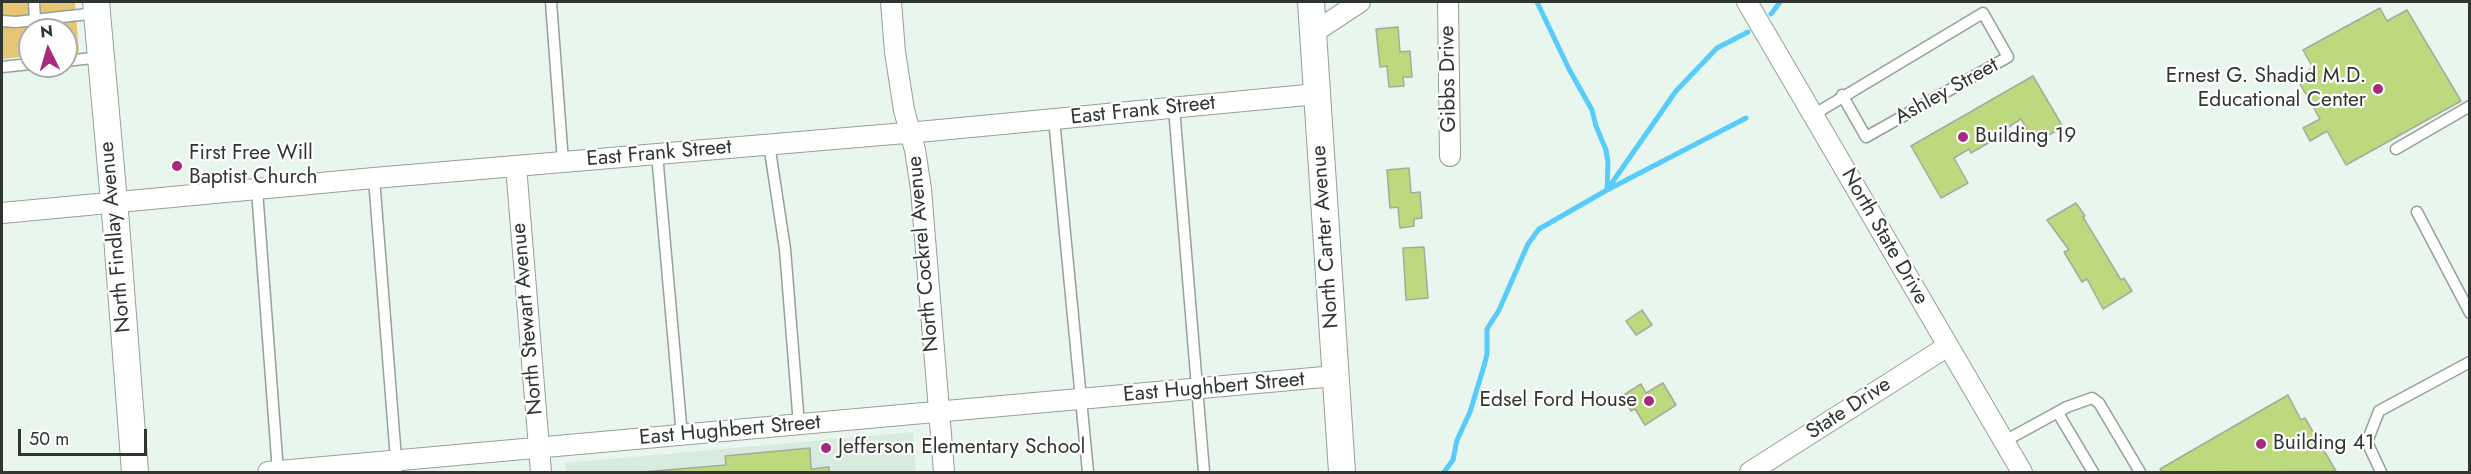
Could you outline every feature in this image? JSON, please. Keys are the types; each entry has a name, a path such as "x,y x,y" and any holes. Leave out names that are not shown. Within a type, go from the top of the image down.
{"street":[{"name":"North Cockrel Avenue","path":"891,2 895,52 904,110 915,150 921,189 945,472"},
{"name":"North Carter Avenue","path":"1311,2 1342,472"},
{"path":"1313,33 1360,2"},
{"name":"Gibbs Drive","path":"1448,2 1450,156"},
{"name":"North State Drive","path":"1747,2 2022,472"},
{"name":"North Findlay Avenue","path":"97,8 135,472"},
{"name":"East Frank Street","path":"2,213 374,178 910,133 1317,94"},
{"name":"North Stewart Avenue","path":"516,166 541,472"},
{"name":"State Drive","path":"1750,472 1948,346"},
{"name":"East Hughbert Street","path":"275,472 396,467 539,449 1335,376"}],"lane":[{"path":"34,2 35,18"},
{"path":"551,2 563,162"},
{"path":"45,18 97,8"},
{"name":"Ashley Street","path":"1813,115 1842,95 1983,13 2008,57 1866,137 1842,95"},
{"path":"2,21 18,21"},
{"path":"78,60 101,57"},
{"path":"2,67 18,65"},
{"path":"2396,149 2469,106"},
{"path":"1174,108 1204,472"},
{"path":"1054,119 1088,472"},
{"path":"769,144 785,249 799,425"},
{"path":"657,154 682,436"},
{"path":"374,178 396,467"},
{"path":"257,190 275,472"},
{"path":"2417,213 2469,313"},
{"path":"2381,472 2367,442 2379,411 2469,362"},
{"path":"2003,442 2083,400 2092,399 2098,403 2140,472"},
{"path":"2058,413 2093,472"}],"shaded area":[{"path":"2,2 75,2 76,18 18,18 18,57 2,59"},
{"name":"Jefferson Elementary School","path":"913,432 916,472 566,472 565,463"}],"building":[{"name":"Ernest G. Shadid M.D. Educational Center","path":"2380,8 2387,21 2407,10 2461,101 2346,165 2327,131 2310,141 2303,128 2320,119 2296,77 2313,68 2303,50"},
{"path":"1398,27 1400,52 1410,51 1412,77 1403,77 1404,86 1389,87 1387,66 1380,67 1376,29"},
{"name":"Building 19","path":"2033,76 2063,127 2035,143 2021,119 2007,128 2009,131 1971,153 1969,149 1954,158 1968,183 1941,198 1911,146"},
{"path":"1409,168 1411,193 1420,192 1422,218 1414,219 1414,226 1400,228 1398,207 1390,208 1387,170"},
{"path":"2076,203 2121,280 2124,278 2132,291 2103,309 2087,279 2082,282 2064,252 2069,250 2047,220"},
{"path":"1424,247 1428,298 1406,300 1403,248"},
{"path":"1642,310 1652,325 1636,335 1626,321"},
{"name":"Edsel Ford House","path":"1663,383 1676,405 1645,425 1635,409 1631,411 1622,396 1641,384 1646,393"},
{"name":"Building 41","path":"2288,395 2301,420 2305,418 2336,471 2162,472 2160,469"},
{"path":"810,448 811,469 829,467 829,472 643,472 726,465 725,456"}],"waterway":[{"path":"1537,2 1569,69 1592,110 1606,150 1607,190 1746,118"},
{"path":"1771,14 1780,2"},
{"path":"1444,472 1453,460 1457,440 1470,412 1484,366 1487,354 1487,329 1499,310 1528,244 1539,229 1607,190 1676,91 1717,48 1748,32"}],"place":[{"name":"Ernest G. Shadid M.D. Educational Center","path":"2378,89"},
{"name":"Building 19","path":"1963,137"},
{"name":"First Free Will Baptist Church","path":"177,166"},
{"name":"Edsel Ford House","path":"1649,401"},
{"name":"Building 41","path":"2261,444"},
{"name":"Jefferson Elementary School","path":"826,448"}]}
